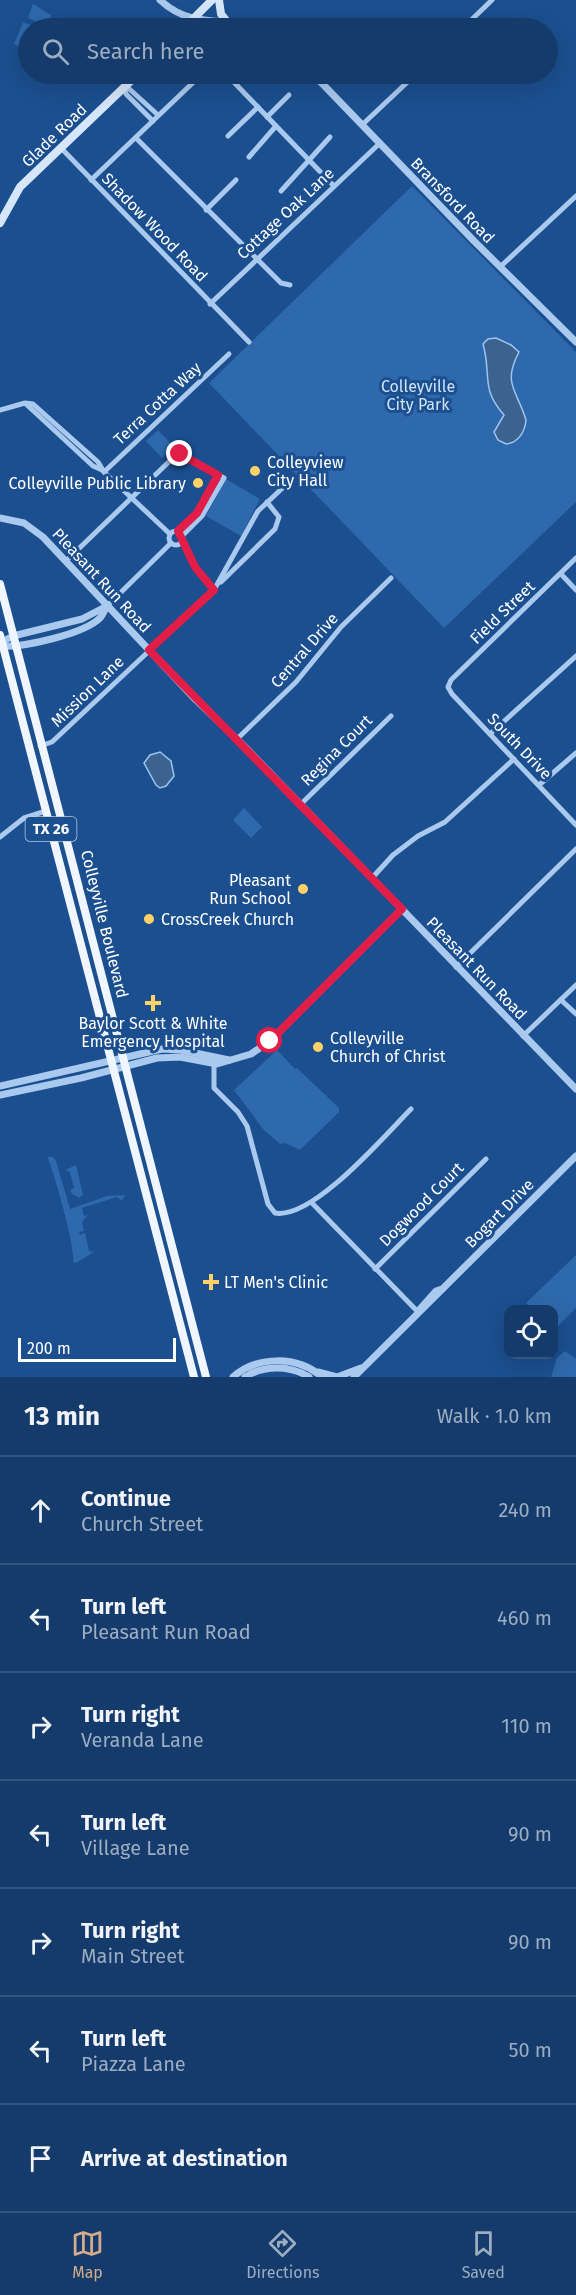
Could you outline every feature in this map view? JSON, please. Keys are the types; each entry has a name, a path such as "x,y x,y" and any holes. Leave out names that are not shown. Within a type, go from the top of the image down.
{"main road":[{"path":"194,18 212,0"},
{"path":"219,0 221,14 224,18"},
{"name":"Glade Road","path":"0,223 20,187 125,85"},
{"name":"Colleyville Boulevard","path":"0,584 40,746 59,810 92,945 126,1062 206,1377"},
{"name":"Colleyville Boulevard","path":"1,642 194,1377"},
{"path":"29,748 40,746"},
{"path":"46,811 59,810"}],"street":[{"path":"160,0 173,11 188,18"},
{"path":"473,18 492,0"},
{"path":"91,180 191,84"},
{"path":"238,84 334,186"},
{"name":"Bransford Road","path":"323,84 576,342"},
{"path":"363,124 405,84"},
{"path":"125,85 158,115"},
{"path":"125,85 126,94 153,121"},
{"path":"267,117 289,95"},
{"path":"228,136 258,107"},
{"path":"249,158 276,126"},
{"path":"280,191 330,137"},
{"path":"136,138 281,283 290,285"},
{"name":"Cottage Oak Lane","path":"210,304 380,142"},
{"name":"Shadow Wood Road","path":"60,148 249,342"},
{"path":"206,210 236,180"},
{"path":"500,267 576,196"},
{"name":"Terra Cotta Way","path":"104,472 229,354"},
{"path":"0,410 25,403 33,404 98,462 104,472 170,534 171,543"},
{"path":"66,561 172,456 180,454 221,476 181,533 182,543 199,572 214,590 258,511 291,480"},
{"name":"Mission Lane","path":"40,746 52,742 214,590 275,529 279,518 267,502"},
{"name":"Pleasant Run Road","path":"0,518 16,520 33,528 576,1089"},
{"path":"170,534 181,533"},
{"path":"171,543 178,545 182,543"},
{"path":"1,642 16,646 91,623 100,618 107,606 171,543"},
{"name":"Field Street","path":"448,685 576,558"},
{"path":"561,574 576,590"},
{"name":"Central Drive","path":"237,739 296,682 341,627 391,578"},
{"path":"1,642 13,636 82,619 107,606"},
{"path":"490,734 576,656"},
{"name":"South Drive","path":"448,685 452,694 576,825"},
{"name":"Regina Court","path":"301,804 391,716"},
{"path":"538,785 576,753"},
{"path":"372,878 393,855 418,836 445,822 514,759"},
{"path":"0,837 24,818 46,811"},
{"path":"456,967 576,849"},
{"path":"0,1086 111,1060 126,1062 171,1053 214,1061 231,1060 251,1054 270,1041 402,909"},
{"path":"523,1036 576,985"},
{"path":"561,999 576,1014"},
{"path":"214,1061 214,1088 238,1112 247,1126 270,1208 276,1213 285,1214 312,1203 329,1190 411,1108"},
{"path":"0,1095 113,1070 126,1062"},
{"path":"20,1082 22,1091"},
{"name":"Bogart Drive","path":"354,1377 430,1297 442,1289 576,1156"},
{"name":"Dogwood Court","path":"375,1269 486,1159"},
{"path":"312,1203 418,1312"},
{"path":"245,1377 262,1366 277,1361 318,1374 337,1377 362,1368"},
{"path":"233,1377 249,1366 262,1366"},
{"path":"298,1368 309,1377"},
{"name":"Bogart Drive","path":"348,1377 362,1368"}],"green space":[{"path":"33,4 51,15 50,18 28,18"},
{"path":"18,34 18,46 14,44"},
{"name":"Colleyville City Park","path":"412,186 576,352 576,502 444,628 209,383"},
{"path":"158,430 173,446 162,458 146,441"},
{"path":"226,479 260,499 241,536 206,516"},
{"path":"244,808 262,827 251,838 233,820"},
{"path":"277,1050 339,1108 339,1112 300,1150 285,1143 280,1144 263,1129 234,1090"},
{"path":"47,1157 53,1157 56,1161 70,1209 107,1196 125,1195 122,1201 117,1197 82,1208 84,1216 88,1215 82,1222 84,1231 79,1232 80,1235 85,1233 89,1251 94,1252 76,1263 73,1262 64,1210"},
{"path":"76,1165 83,1195 79,1198 70,1190 74,1188 70,1172 65,1170"},
{"path":"576,1255 576,1308 558,1326 558,1305 528,1305 526,1303"},
{"path":"565,1351 576,1359 576,1377 551,1377 558,1357"}],"shaded area":[{"path":"496,338 511,345 519,352 511,380 526,420 520,436 514,442 506,444 498,440 494,432 504,415 489,389 483,344 488,339"},
{"path":"160,752 171,761 174,776 166,786 160,788 144,763 150,755"}],"place":[{"name":"Colleyview City Hall","path":"255,471"},
{"name":"Colleyville Public Library","path":"198,483"},
{"name":"Pleasant Run School","path":"303,889"},
{"name":"CrossCreek Church","path":"149,919"},
{"name":"Baylor Scott & White Emergency Hospital","path":"153,1003"},
{"name":"Colleyville Church of Christ","path":"318,1047"},
{"name":"LT Men's Clinic","path":"211,1282"}],"route":[{"path":"180,454 218,475 197,513 178,531 183,535 182,544 195,567 214,590 149,650 402,909 270,1041"}]}
